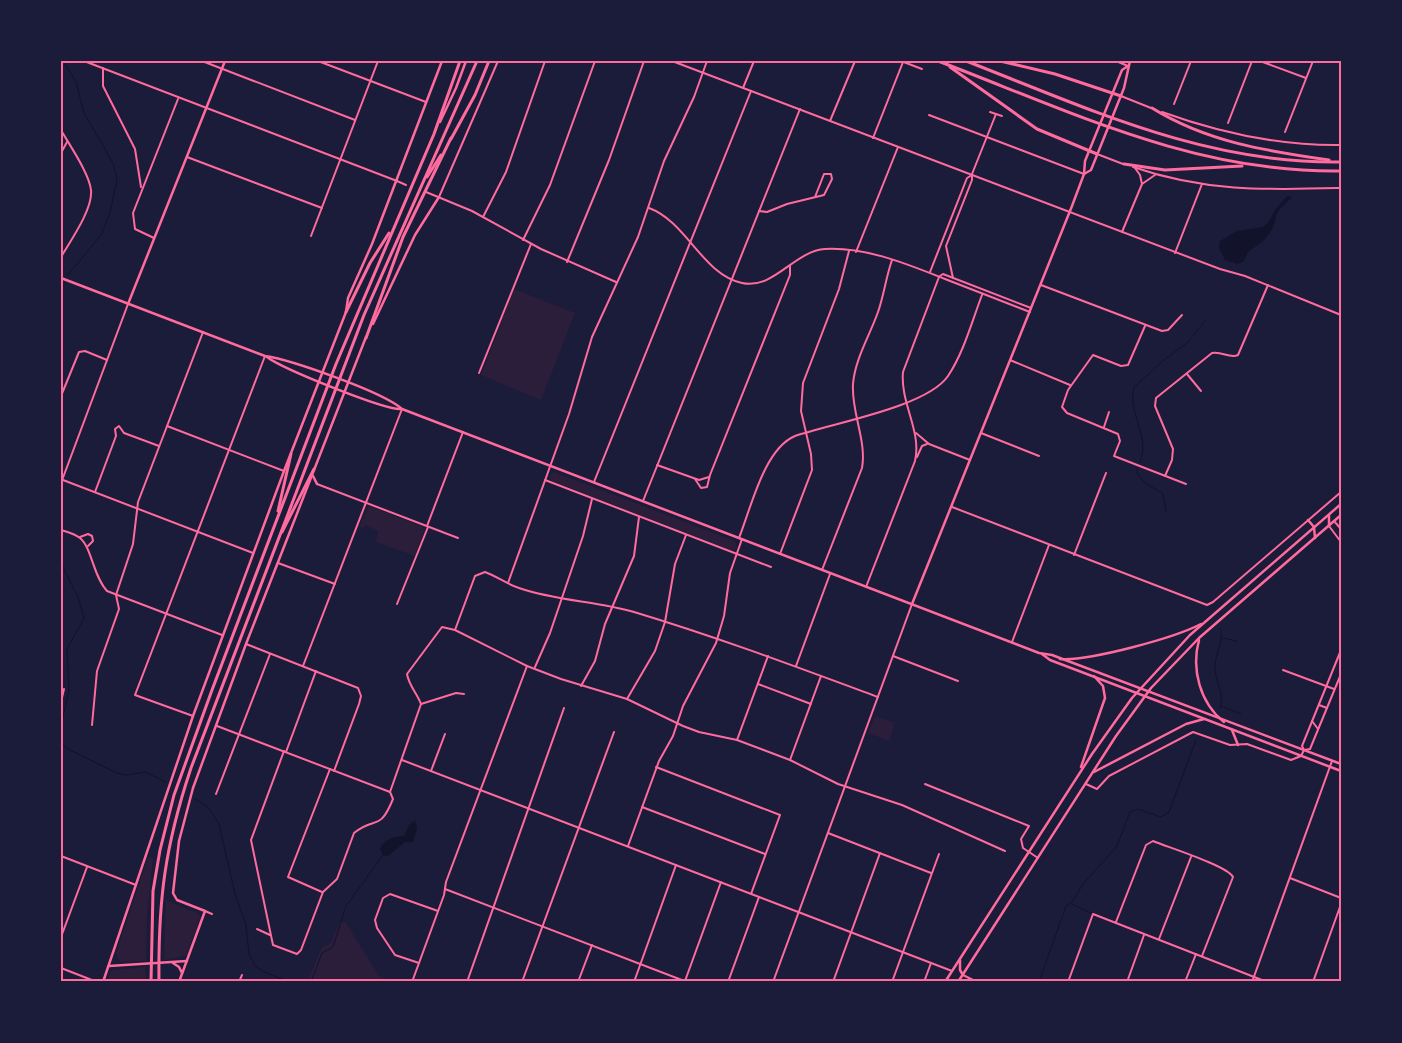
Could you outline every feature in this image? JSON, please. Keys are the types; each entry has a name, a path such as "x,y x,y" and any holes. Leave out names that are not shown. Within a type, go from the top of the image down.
{"highway":[{"path":"151,982 153,891 169,813 202,717 347,336 434,134 460,61"},
{"path":"158,982 162,885 177,812 210,718 364,315 477,61"},
{"path":"366,338 403,237 451,138 478,88 489,61"},
{"path":"938,61 1146,140 1192,154 1254,166"},
{"path":"966,61 1144,130 1195,146 1269,159 1340,162"},
{"path":"1000,61 1056,74 1121,96"},
{"path":"948,65 1037,129 1098,154"},
{"path":"1152,108 1204,134 1236,145 1340,162"},
{"path":"421,186 451,138"},
{"path":"1124,164 1165,170 1254,166 1341,171"},
{"path":"346,312 370,264 396,222"},
{"path":"274,527 291,454"},
{"path":"277,541 314,469"}],"main road":[{"path":"128,304 225,61"},
{"path":"103,982 222,635 284,471 324,374 346,312 348,298 397,181 442,61"},
{"path":"434,134 456,88 466,61"},
{"path":"1084,174 1091,170 1098,154 1129,73 1128,66 1130,61"},
{"path":"912,604 1070,212 1084,174 1083,168 1089,151 1112,93 1122,70 1128,66"},
{"path":"180,982 205,911 174,897 172,890 183,821 246,644 313,476 343,390 415,235 439,197"},
{"path":"61,278 265,356 284,360 324,374 382,397 402,409 1039,653 1060,659 1159,702 1341,771"},
{"path":"265,356 278,365 393,408 402,409"},
{"path":"313,476 317,484"},
{"path":"945,982 1080,772 1132,698 1160,666 1204,622 1341,504"},
{"path":"1329,526 1330,513"},
{"path":"958,982 1093,772 1151,688 1199,638 1341,516"},
{"path":"1308,520 1314,527 1315,538"},
{"path":"1060,659 1086,658 1182,632 1204,622"},
{"path":"1199,638 1195,656 1201,691 1210,709 1224,722"},
{"path":"1039,653 1050,660 1161,698 1341,764"},
{"path":"1080,772 1105,698 1103,686 1094,676"},
{"path":"1093,772 1186,724 1204,719"},
{"path":"1231,729 1238,745"},
{"path":"960,958 960,970 963,975"},
{"path":"108,966 187,961"},
{"path":"172,962 179,967 182,975"}],"street":[{"path":"84,61 406,185"},
{"path":"202,61 355,120"},
{"path":"318,61 427,102"},
{"path":"311,236 378,61"},
{"path":"439,197 498,61"},
{"path":"484,217 506,172 545,61"},
{"path":"523,240 550,185 595,61"},
{"path":"567,262 609,160 644,61"},
{"path":"672,61 1175,252 1268,285 1341,315"},
{"path":"508,583 569,414 592,337 635,244 667,153 708,61"},
{"path":"743,88 754,61"},
{"path":"830,121 855,61"},
{"path":"1116,61 1128,66"},
{"path":"1174,104 1191,61"},
{"path":"1228,123 1252,61"},
{"path":"1260,61 1306,78"},
{"path":"1285,132 1313,61"},
{"path":"873,138 902,62 922,69"},
{"path":"103,68 103,86 135,149 141,189"},
{"path":"594,482 751,91"},
{"path":"1121,96 1205,126 1268,141 1341,145"},
{"path":"154,238 138,231 133,224 134,207 178,98"},
{"path":"643,501 800,109"},
{"path":"990,112 1002,116"},
{"path":"953,278 946,246 996,114"},
{"path":"929,115 1084,174"},
{"path":"61,130 90,184 91,196 85,212 61,257"},
{"path":"61,153 67,141"},
{"path":"856,252 898,147"},
{"path":"1098,154 1155,174 1202,184 1255,190 1341,188"},
{"path":"187,157 322,208"},
{"path":"1134,167 1140,175 1142,184"},
{"path":"759,211 767,212 787,204 815,197 826,194 832,179 831,174 824,174 815,197"},
{"path":"1122,232 1142,184 1155,174"},
{"path":"930,272 968,178 972,175"},
{"path":"1175,252 1202,184"},
{"path":"426,192 484,217 523,240 567,262 616,282"},
{"path":"649,208 663,215 725,276 748,284 758,283 817,250 849,251 892,259 930,272 972,290 1031,310"},
{"path":"479,372 531,244"},
{"path":"780,554 812,470 812,454 801,404 802,383 837,294 849,251"},
{"path":"822,570 862,468 863,456 853,396 854,375 879,308 892,259"},
{"path":"695,479 698,486 702,488 708,486 710,475 790,275 789,265"},
{"path":"940,276 943,274 1031,310"},
{"path":"915,462 917,452 914,431 902,381 904,368 940,276"},
{"path":"1041,285 1165,332 1182,315"},
{"path":"1165,476 1172,460 1173,449 1155,406 1155,400 1212,353 1218,352 1234,357 1238,355 1268,285"},
{"path":"972,290 974,286"},
{"path":"628,846 656,767 678,724 683,706 709,660 718,639 724,616 728,580 741,539 773,454 786,440 806,432 907,403 932,392 948,376 983,294"},
{"path":"61,483 128,304"},
{"path":"1145,326 1128,365 1121,366 1094,355 1071,385 1062,404 1063,409 1120,436 1114,456 1186,484"},
{"path":"92,725 97,670 119,610 116,595 133,544 138,502 203,332"},
{"path":"61,396 79,352 85,351 107,360"},
{"path":"193,716 135,695 265,356"},
{"path":"1010,360 1071,385"},
{"path":"1186,373 1201,391"},
{"path":"303,666 402,409"},
{"path":"1104,427 1109,412"},
{"path":"168,426 284,471"},
{"path":"95,492 116,436 114,431 117,427 121,427 124,433"},
{"path":"914,431 929,444 970,460"},
{"path":"397,604 464,432"},
{"path":"116,436 124,433 160,447"},
{"path":"981,433 1038,456"},
{"path":"866,587 922,446 929,444"},
{"path":"657,465 695,479 702,480 710,475"},
{"path":"1074,555 1106,473"},
{"path":"63,480 253,553"},
{"path":"545,480 771,567"},
{"path":"317,484 458,538"},
{"path":"952,507 1207,605 1213,602 1341,492"},
{"path":"534,667 550,633 583,536 593,499"},
{"path":"581,686 595,661 612,607 627,577 634,556 639,516"},
{"path":"1334,521 1341,529"},
{"path":"1329,526 1341,542"},
{"path":"61,530 80,537 87,547 98,581 106,591 222,635"},
{"path":"80,537 88,534 92,536 91,545 87,547"},
{"path":"627,699 655,651 672,596 675,564 686,535"},
{"path":"1012,642 1049,545"},
{"path":"278,563 334,584"},
{"path":"455,630 472,582 479,572 485,572 518,588 612,607 665,622 768,655 878,697"},
{"path":"796,666 831,573"},
{"path":"773,982 912,604"},
{"path":"316,671 251,840 270,935 275,947 297,954 301,950 323,892 337,879 354,833 360,828 380,822 386,817 393,799 390,792 421,704 418,696 408,684 407,674 442,627 455,630 527,666 581,686 627,699 678,724 699,732 737,740 790,760 845,786 902,805 1005,851"},
{"path":"246,644 358,688 361,696 359,704 334,771"},
{"path":"1086,784 1097,789 1109,776 1190,733 1197,733 1230,745 1247,744 1291,760 1302,756 1304,750 1302,746 1341,650"},
{"path":"216,794 270,653"},
{"path":"737,740 768,655"},
{"path":"893,656 958,682"},
{"path":"412,982 438,911 446,882 527,666"},
{"path":"1283,670 1334,690"},
{"path":"1304,750 1310,749 1341,674"},
{"path":"790,760 821,676"},
{"path":"758,684 811,704"},
{"path":"61,702 64,689"},
{"path":"421,704 456,693 464,694"},
{"path":"1319,704 1327,708"},
{"path":"466,982 564,708"},
{"path":"1312,721 1318,729"},
{"path":"216,726 390,792"},
{"path":"522,982 614,732"},
{"path":"431,771 445,734"},
{"path":"402,760 952,971"},
{"path":"1252,982 1332,761"},
{"path":"656,767 780,815 750,894"},
{"path":"323,892 288,876 330,769"},
{"path":"925,784 1029,826 1021,839 1023,848 1038,858"},
{"path":"642,807 765,854"},
{"path":"828,833 932,874"},
{"path":"1116,922 1146,845 1153,842 1191,856 1229,872 1233,877 1202,956"},
{"path":"833,982 880,853"},
{"path":"892,982 939,854"},
{"path":"61,856 136,885"},
{"path":"1159,939 1191,856"},
{"path":"634,982 676,865"},
{"path":"61,937 87,866"},
{"path":"1290,878 1341,898"},
{"path":"445,889 686,981 721,882"},
{"path":"419,963 395,955 377,928 375,920 383,898 390,894 438,911"},
{"path":"728,982 759,897"},
{"path":"1313,982 1341,904"},
{"path":"205,911 212,914"},
{"path":"1068,982 1093,914 1267,982"},
{"path":"256,929 270,935"},
{"path":"1127,982 1145,934"},
{"path":"578,982 592,945"},
{"path":"1185,982 1196,954"},
{"path":"924,982 931,963"},
{"path":"61,968 97,982"},
{"path":"239,982 242,975"},
{"path":"963,975 977,982"}],"shaded area":[{"path":"1287,196 1292,197 1278,211 1272,230 1263,241 1248,252 1243,262 1237,264 1225,260 1219,248 1220,241 1237,231 1263,227 1268,223 1275,210"},
{"path":"514,289 575,313 541,400 481,375"},
{"path":"554,472 735,541 737,547 735,550 730,550 552,481 549,476"},
{"path":"369,506 423,527 424,531 415,556 376,542 378,531 365,525 363,528 359,527"},
{"path":"875,716 895,723 889,741 868,733"},
{"path":"415,820 417,829 413,842 405,842 388,856 383,855 380,849 384,843 394,837 404,836 409,825"},
{"path":"148,858 153,858 147,915 146,961 120,962 116,953"},
{"path":"166,900 199,914 200,918 186,956 164,960"},
{"path":"340,921 346,923 379,976 394,982 307,982 322,947 331,943"},
{"path":"145,967 146,982 108,980 110,972 114,970"}],"waterway":[{"path":"63,61 76,82 84,113 113,163 117,179 110,213 101,235 68,275"},
{"path":"61,288 64,285"},
{"path":"1140,462 1143,443 1134,406 1134,387 1165,359 1187,343 1206,320"},
{"path":"1137,469 1143,481 1163,494 1166,511"},
{"path":"61,563 78,597 84,618 67,649 69,690 61,726"},
{"path":"1220,708 1221,693 1215,664 1221,640 1221,629"},
{"path":"1223,638 1237,641"},
{"path":"1221,706 1241,714"},
{"path":"1039,982 1066,906 1072,902 1083,884 1117,846 1130,812 1138,809 1161,817 1169,812 1196,740"},
{"path":"61,741 66,748 117,773 126,775 145,772 166,782"},
{"path":"195,799 208,807 219,824 235,894 246,925 249,954 255,966 264,972 290,982"},
{"path":"311,982 322,953 333,947 346,906 383,855"},
{"path":"1072,904 1091,913"}]}
